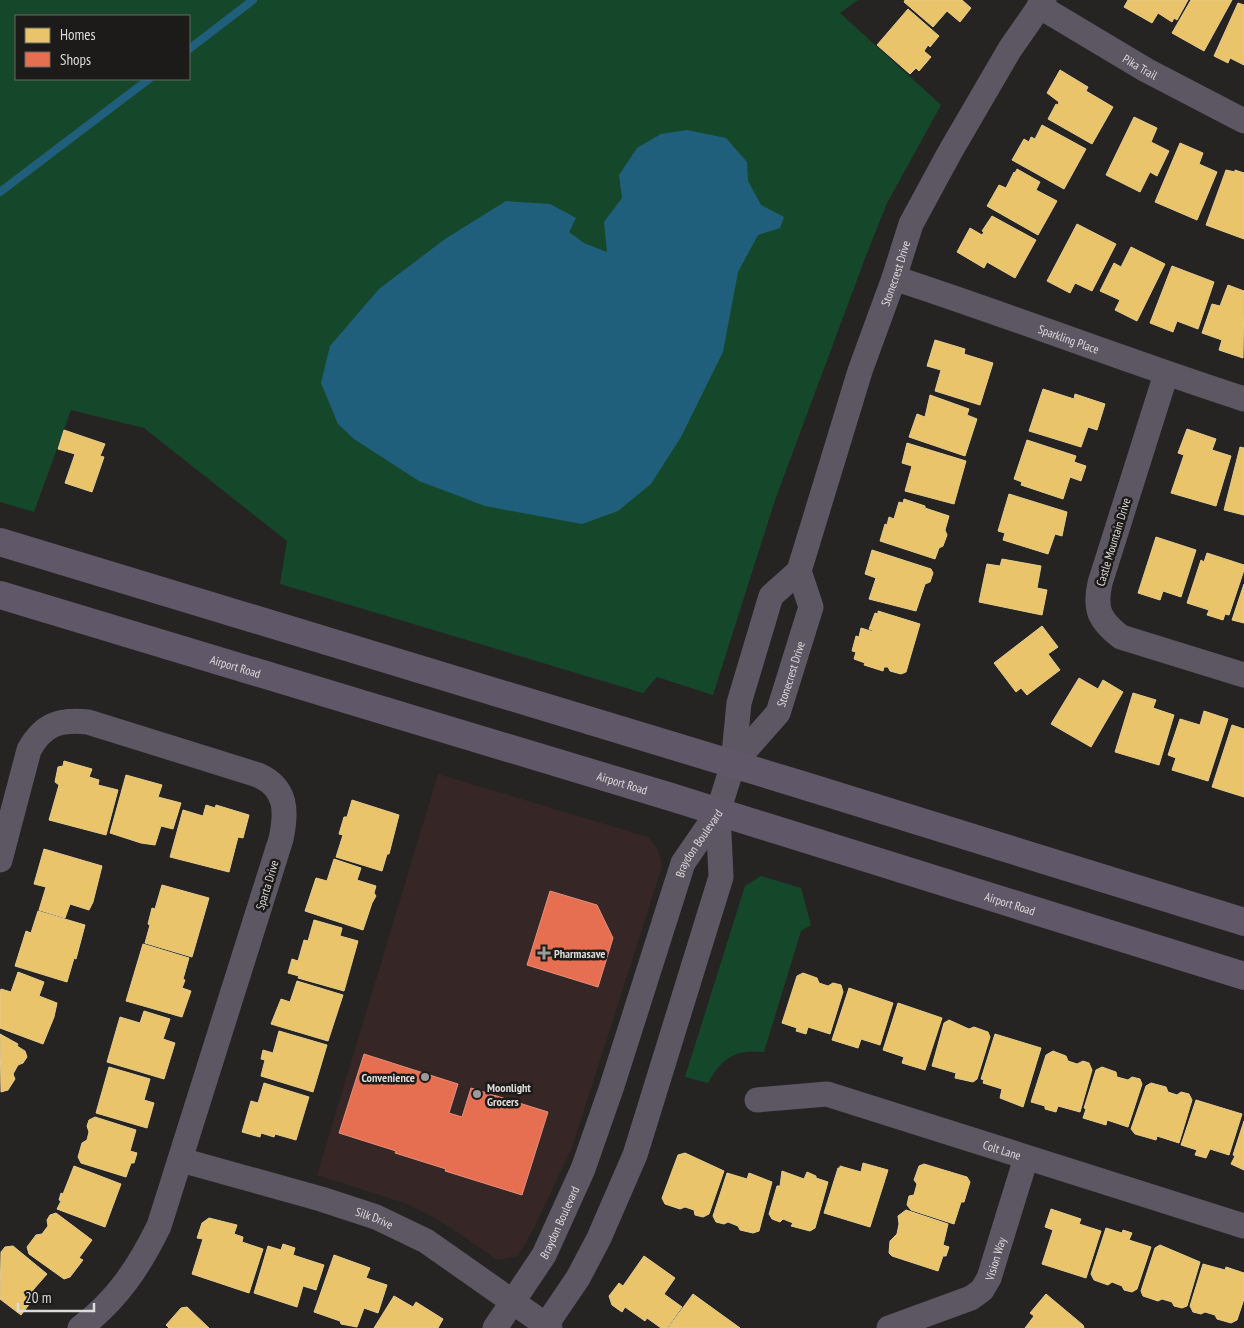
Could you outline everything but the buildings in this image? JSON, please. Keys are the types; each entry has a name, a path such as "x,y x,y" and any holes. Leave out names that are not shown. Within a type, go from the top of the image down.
{"main road":[{"path":"0,542 733,764 1244,922"},
{"name":"Airport Road","path":"0,595 718,812 1244,976"}],"street":[{"name":"Pika Trail","path":"1042,3 1146,70 1244,120"},
{"name":"Stonecrest Drive","path":"718,812 733,764 739,702 771,596 799,571 860,371 894,278 911,224 1010,48 1042,3"},
{"name":"Sparkling Place","path":"894,278 995,312 1166,374 1244,399"},
{"name":"Castle Mountain Drive","path":"1166,374 1097,594 1100,617 1108,627 1122,637 1244,675"},
{"name":"Stonecrest Drive","path":"733,764 778,713 811,607 799,571"},
{"name":"Sparta Drive","path":"0,860 30,750 35,739 44,729 72,720 88,722 258,775 268,780 279,790 284,807 285,820 281,839 159,1226 147,1250 110,1302 80,1328"},
{"name":"Braydon Boulevard","path":"496,1328 544,1256 583,1169 612,1086 683,863 718,812"},
{"name":"Braydon Boulevard","path":"547,1327 578,1278 599,1238 635,1155 722,877 718,812"},
{"name":"Colt Lane","path":"757,1100 827,1094 1244,1226"},
{"name":"Vision Way","path":"888,1328 971,1298 982,1290 989,1278 1026,1158"},
{"name":"Silk Drive","path":"181,1160 321,1199 376,1218 426,1241 547,1327"}],"shaded area":[{"path":"438,774 648,837 657,848 662,867 572,1148 534,1228 518,1256 497,1260 459,1233 407,1204 317,1175"}],"green space":[{"path":"0,0 858,0 840,13 941,105 887,203 867,253 775,500 713,695 657,677 643,693 280,584 287,541 144,428 71,410 34,512 0,502"},
{"path":"761,876 801,888 811,925 801,931 764,1052 745,1052 730,1057 713,1074 708,1083 685,1077 745,886"}],"water":[{"path":"687,130 726,138 747,162 748,181 761,205 784,217 780,228 758,235 738,272 723,352 681,437 651,484 618,511 582,524 485,506 419,481 354,439 338,424 321,383 330,346 379,289 445,239 506,201 550,204 576,218 569,232 584,243 607,252 604,222 622,198 619,175 637,148 661,134"}],"waterway":[{"path":"190,48 253,0"},
{"path":"0,192 148,80"}],"place":[{"name":"Pharmasave","path":"544,953"},
{"name":"Convenience","path":"425,1077"},
{"name":"Moonlight Grocers","path":"477,1094"}]}
